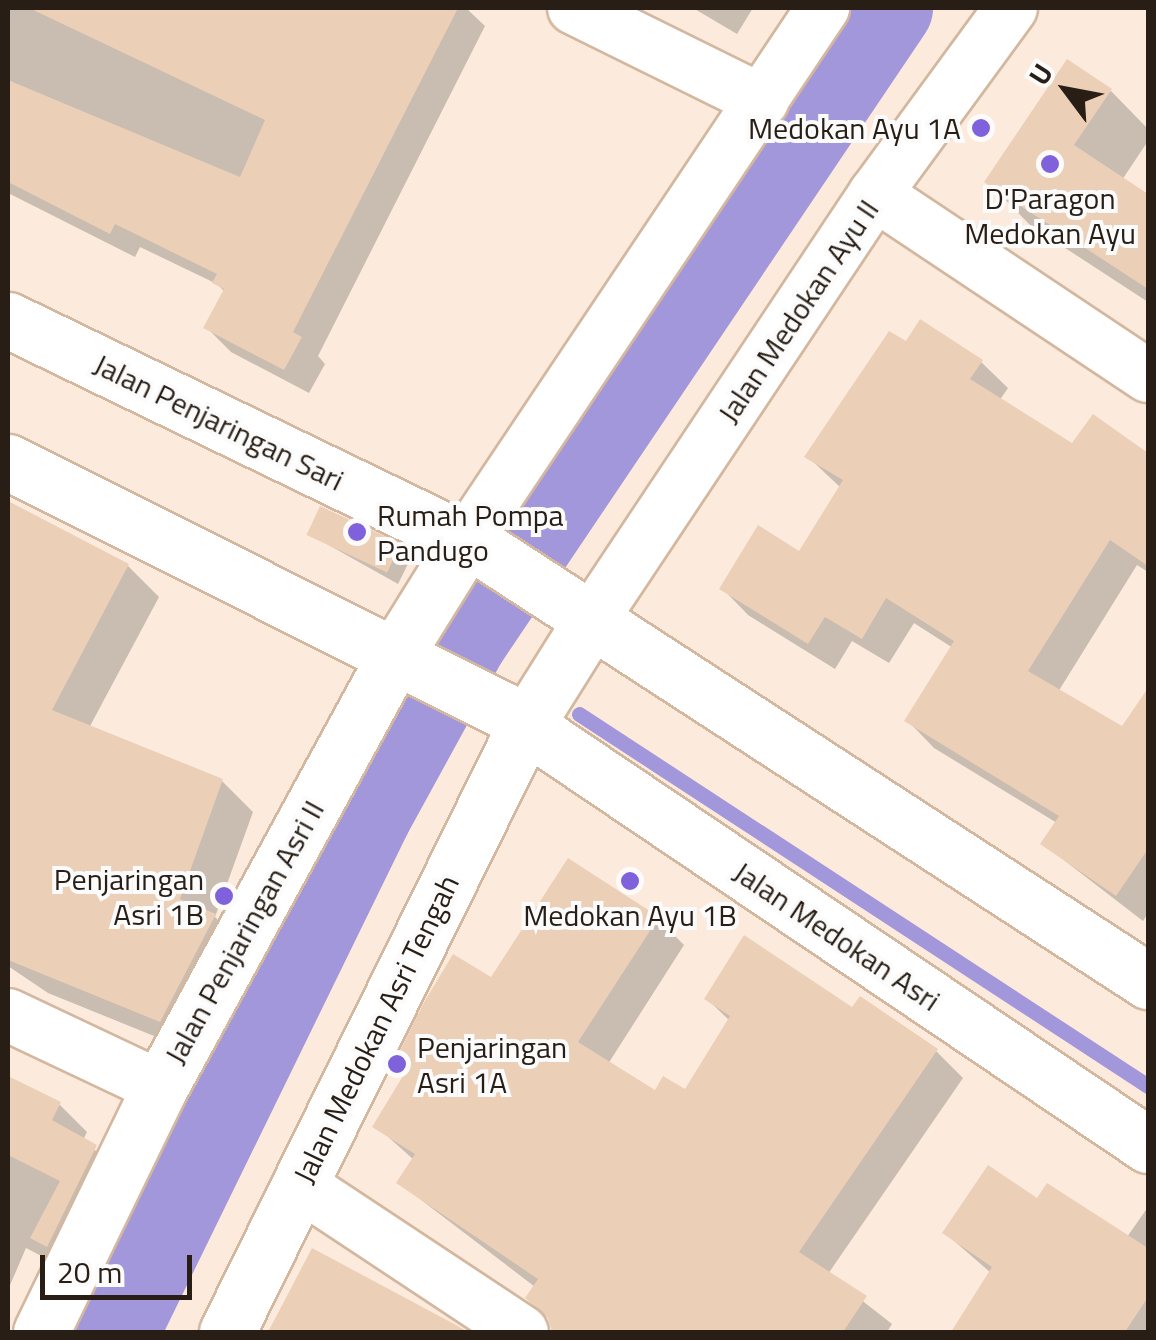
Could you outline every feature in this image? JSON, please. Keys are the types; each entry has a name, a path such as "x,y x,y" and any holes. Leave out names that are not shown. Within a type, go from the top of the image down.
{"street":[{"path":"574,8 762,101"},
{"path":"823,8 475,545 1148,980"},
{"name":"Jalan Medokan Ayu II","path":"584,614 875,194 1011,8"},
{"path":"875,194 1148,376"},
{"name":"Jalan Penjaringan Sari","path":"8,320 475,545"},
{"path":"8,462 407,657"},
{"name":"Jalan Penjaringan Asri II","path":"41,1332 160,1087 475,545"},
{"path":"514,718 584,614"},
{"name":"Jalan Medokan Asri","path":"407,657 514,718 1148,1145"},
{"name":"Jalan Medokan Asri Tengah","path":"227,1332 300,1186 514,718"},
{"path":"8,1015 160,1087"},
{"path":"300,1186 522,1332"}],"building":[{"path":"29,8 458,8 293,332 302,337 284,370 203,328 224,289 212,283 217,274 115,224 110,234 8,182 8,80 240,177 265,120"},
{"name":"D'Paragon Medokan Ayu","path":"1067,59 1112,89 1074,145 1148,194 1148,289 984,182"},
{"path":"920,319 983,360 970,379 1072,443 1093,414 1148,453 1148,566 1110,540 1028,671 1122,726 1148,688 1148,849 1116,896 1040,844 1059,816 904,721 954,641 886,598 862,639 825,617 808,644 719,589 758,525 799,551 843,480 804,457 889,331 906,341"},
{"path":"8,501 129,564 52,710 223,779 180,899 216,914 160,1022 8,960"},
{"name":"Rumah Pompa Pandugo","path":"320,506 401,544 387,573 306,535"},
{"path":"568,858 659,917 578,1042 655,1090 663,1076 685,1089 730,1016 704,999 744,935 852,1007 860,996 938,1049 799,1252 867,1296 843,1332 552,1332 548,1318 525,1298 538,1279 396,1183 415,1154 372,1127 412,1061 399,1053 423,1004 453,954 491,977"},
{"path":"8,1076 61,1102 52,1120 97,1145 47,1247 30,1238 60,1181 8,1155"},
{"path":"988,1165 1037,1198 1047,1183 1148,1248 1148,1297 1125,1332 951,1332 992,1267 942,1233"},
{"path":"312,1248 456,1325 468,1332 268,1332"}],"waterway":[{"path":"114,1332 367,814 463,639 888,8"},
{"path":"579,714 1148,1086"}],"place":[{"name":"Medokan Ayu 1A","path":"981,128"},
{"name":"D'Paragon Medokan Ayu","path":"1050,164"},
{"name":"Rumah Pompa Pandugo","path":"357,532"},
{"name":"Medokan Ayu 1B","path":"630,881"},
{"name":"Penjaringan Asri 1B","path":"224,896"},
{"name":"Penjaringan Asri 1A","path":"397,1064"}]}
